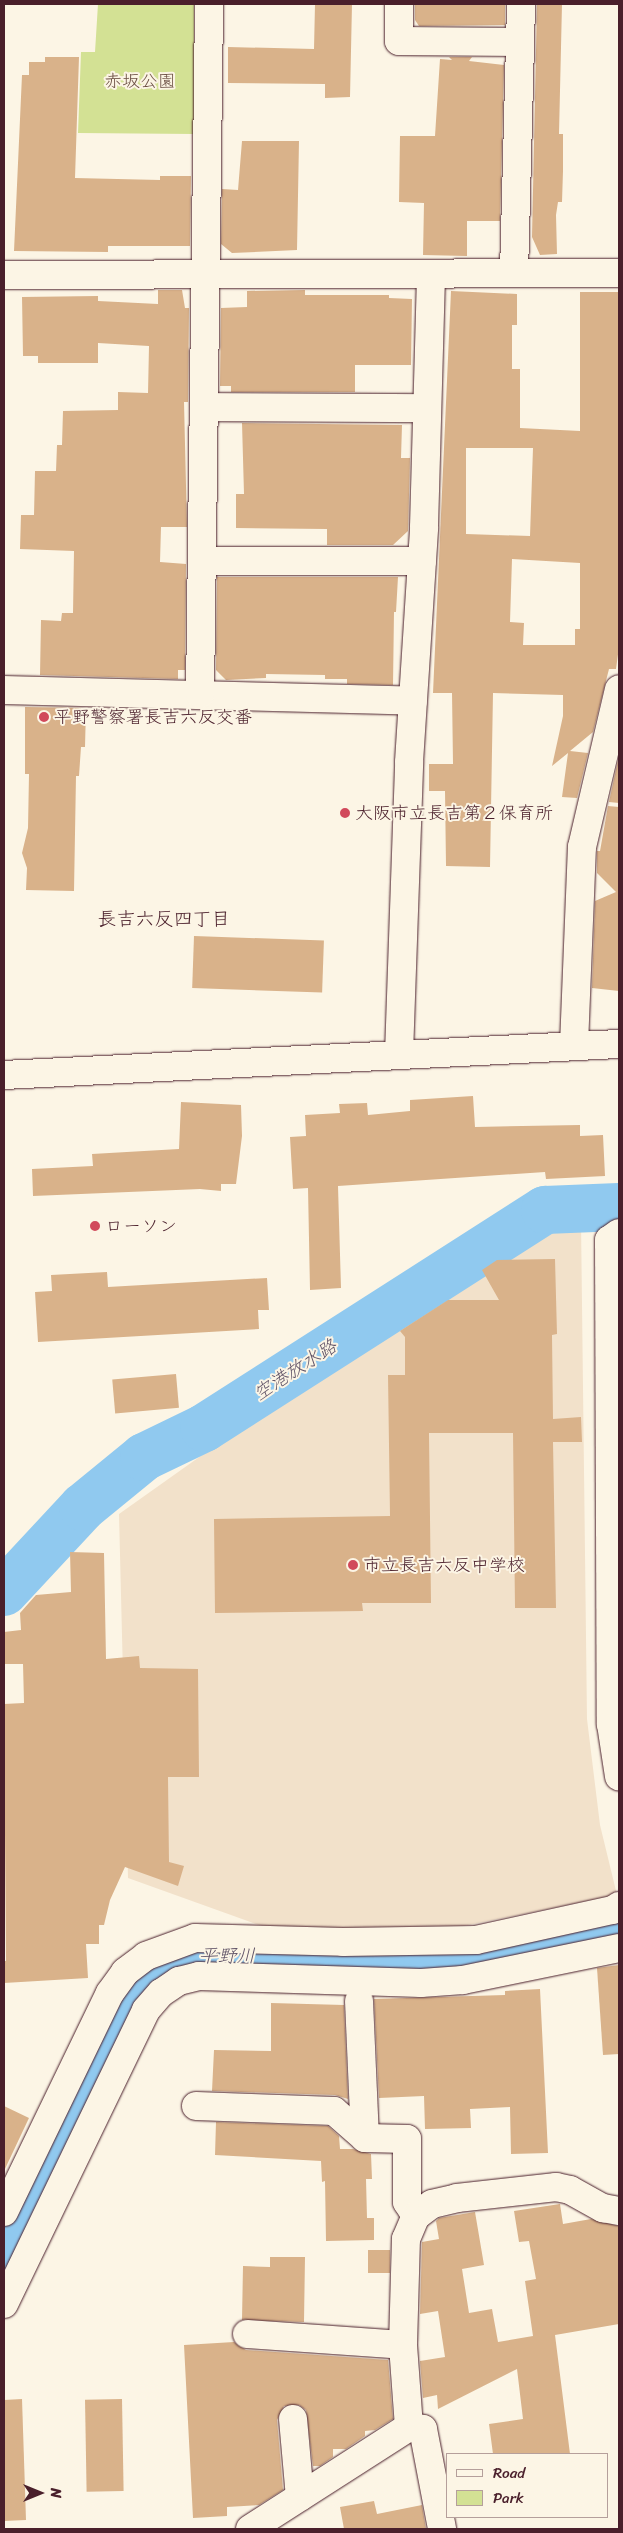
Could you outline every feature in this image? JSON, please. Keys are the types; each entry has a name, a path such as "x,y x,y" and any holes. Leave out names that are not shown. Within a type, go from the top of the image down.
{"street":[{"path":"200,694 208,4"},
{"path":"399,4 399,40 520,42"},
{"path":"514,273 520,4"},
{"path":"4,275 619,273"},
{"path":"399,1054 412,700 422,561 431,275"},
{"path":"204,407 427,408"},
{"path":"202,561 422,561"},
{"path":"574,1045 582,847 619,689"},
{"path":"4,690 412,700"},
{"path":"4,1075 619,1044"},
{"path":"619,1233 609,1240 609,1250 611,1724 619,1776"},
{"path":"4,2212 110,1994 126,1972 146,1956 195,1938 342,1942 476,1940 613,1910 619,1906"},
{"path":"4,2304 146,2010 161,1993 178,1981 199,1976 421,1983 455,1981 502,1974 619,1948"},
{"path":"360,2001 365,2138"},
{"path":"196,2106 334,2111 365,2138 407,2139 407,2202 416,2216"},
{"path":"409,2427 402,2345 406,2240 416,2216 432,2204 457,2198 556,2187 570,2190 603,2208 619,2211"},
{"path":"247,2334 402,2345"},
{"path":"293,2419 300,2497"},
{"path":"256,2527 409,2427 423,2429 441,2490 442,2529"}],"shaded area":[{"name":"市立長吉六反中学校","path":"581,1221 587,1719 600,1825 617,1895 458,1927 273,1930 128,1878 119,1514 271,1406 551,1223"}],"green space":[{"name":"赤坂公園","path":"98,4 194,4 194,134 78,133 81,52 95,52"}],"building":[{"path":"315,4 352,4 350,97 325,98 325,84 228,83 228,47 314,49"},
{"path":"415,4 505,4 505,25 419,26 415,20"},
{"path":"537,4 562,4 559,134 563,134 562,202 558,202 556,215 557,254 540,255 532,237"},
{"path":"45,57 79,57 75,178 160,180 160,176 191,176 190,246 108,246 108,252 14,251 22,75 29,75 29,62 45,62"},
{"path":"449,57 472,57 469,61 504,65 500,221 467,221 467,256 423,255 424,203 399,202 400,136 435,136 440,59 452,60"},
{"path":"242,141 299,141 297,250 232,253 221,244 222,189 238,190"},
{"path":"158,290 182,290 185,308 189,308 188,402 184,402 187,527 161,527 160,562 186,564 185,670 178,670 178,679 40,675 41,620 61,621 62,613 73,613 74,551 20,549 21,515 34,515 35,471 56,471 57,445 62,445 63,411 118,410 118,392 148,393 149,346 98,343 98,363 38,363 38,356 23,356 22,297 98,296 98,301 158,304"},
{"path":"305,290 305,295 389,295 389,298 412,299 411,365 355,365 355,392 231,392 231,386 220,386 221,308 247,307 247,291"},
{"path":"451,291 517,294 517,325 512,325 512,369 520,369 520,428 580,431 580,292 619,292 619,647 616,669 609,669 593,732 570,751 588,753 577,798 562,797 568,753 552,766 563,716 563,695 493,693 490,867 446,866 445,791 429,791 429,764 453,764 452,693 433,693","holes":["466,448 533,448 530,536 466,534","512,559 580,563 580,629 575,629 575,645 523,645 524,623 510,622"]},
{"path":"242,423 402,425 401,458 410,458 408,531 393,545 327,545 327,529 236,528 236,494 244,494"},
{"path":"217,577 398,577 396,612 394,612 393,685 347,684 347,679 325,679 325,675 266,674 266,678 226,680 216,670"},
{"path":"25,707 86,708 85,747 81,747 79,776 76,776 74,891 26,890 27,868 22,853 28,828 29,774 25,774"},
{"path":"619,756 619,803 609,802"},
{"path":"608,806 619,807 619,991 592,988 595,901 616,892 597,873 597,851 600,851"},
{"path":"194,936 324,941 322,993 192,988"},
{"path":"473,1096 475,1127 580,1125 580,1136 603,1135 605,1176 546,1179 545,1172 338,1186 341,1288 310,1290 308,1188 293,1189 290,1137 306,1136 305,1115 340,1113 339,1104 367,1103 368,1115 410,1111 410,1100"},
{"path":"181,1102 241,1105 242,1136 236,1184 221,1184 221,1191 200,1189 33,1196 32,1169 93,1166 92,1154 179,1149"},
{"path":"555,1259 557,1334 552,1335 553,1419 581,1417 582,1442 553,1442 556,1608 515,1608 513,1433 429,1433 431,1603 362,1603 363,1611 215,1613 214,1519 390,1516 388,1375 405,1375 405,1337 400,1331 448,1300 499,1300 482,1270 497,1260"},
{"path":"107,1272 108,1287 267,1278 269,1310 258,1310 259,1329 38,1342 35,1292 52,1291 51,1275"},
{"path":"176,1374 179,1408 115,1413 112,1380"},
{"path":"70,1552 104,1553 106,1659 139,1656 140,1668 198,1669 199,1777 168,1777 169,1862 184,1866 178,1886 125,1867 110,1900 104,1925 99,1925 99,1944 86,1944 88,1978 4,1983 4,1961 6,1961 4,1704 24,1703 23,1664 4,1664 4,1632 21,1630 20,1613 36,1595 71,1592"},
{"path":"619,1965 619,2054 603,2055 597,1968"},
{"path":"540,1989 548,2153 511,2154 510,2107 470,2109 471,2128 425,2129 424,2096 379,2098 374,1999 505,1995 505,1991"},
{"path":"271,2003 344,2005 348,2099 335,2095 212,2091 214,2050 271,2051"},
{"path":"4,2106 29,2118 4,2171"},
{"path":"216,2122 328,2126 339,2136 340,2149 353,2149 371,2154 372,2179 366,2179 367,2218 374,2218 374,2240 326,2241 325,2181 322,2182 321,2161 215,2155"},
{"path":"560,2204 563,2224 591,2219 619,2226 619,2324 555,2335 570,2453 493,2453 489,2424 523,2419 517,2369 438,2409 437,2395 423,2398 420,2361 445,2357 438,2311 420,2314 422,2242 439,2239 436,2221 439,2218 475,2212 484,2265 462,2269 469,2313 492,2309 498,2342 533,2336 525,2281 536,2279 529,2241 519,2242 514,2211"},
{"path":"368,2250 390,2250 390,2273 368,2273"},
{"path":"270,2257 305,2257 304,2322 242,2320 243,2266 270,2267"},
{"path":"234,2342 246,2350 388,2360 393,2419 375,2430 365,2431 365,2436 346,2449 333,2449 333,2457 320,2466 313,2466 306,2410 299,2405 284,2406 277,2420 283,2490 259,2505 227,2507 227,2516 193,2518 184,2345"},
{"path":"22,2399 26,2520 4,2521 4,2400"},
{"path":"122,2399 124,2491 87,2492 85,2400"},
{"path":"374,2501 377,2514 422,2505 426,2529 344,2529 340,2507"}],"waterway":[{"name":"空港放水路","path":"4,1592 83,1507 144,1457 204,1428 545,1210 619,1207"},
{"name":"平野川","path":"4,2250 122,2009 142,1980 170,1960 198,1955 428,1961 480,1957 619,1928"}],"place":[{"name":"平野警察署長吉六反交番","path":"44,717"},
{"name":"大阪市立長吉第２保育所","path":"345,813"},
{"name":"ローソン","path":"95,1226"},
{"name":"市立長吉六反中学校","path":"353,1565"}],"district":[{"name":"長吉六反四丁目","path":"164,919"}]}
